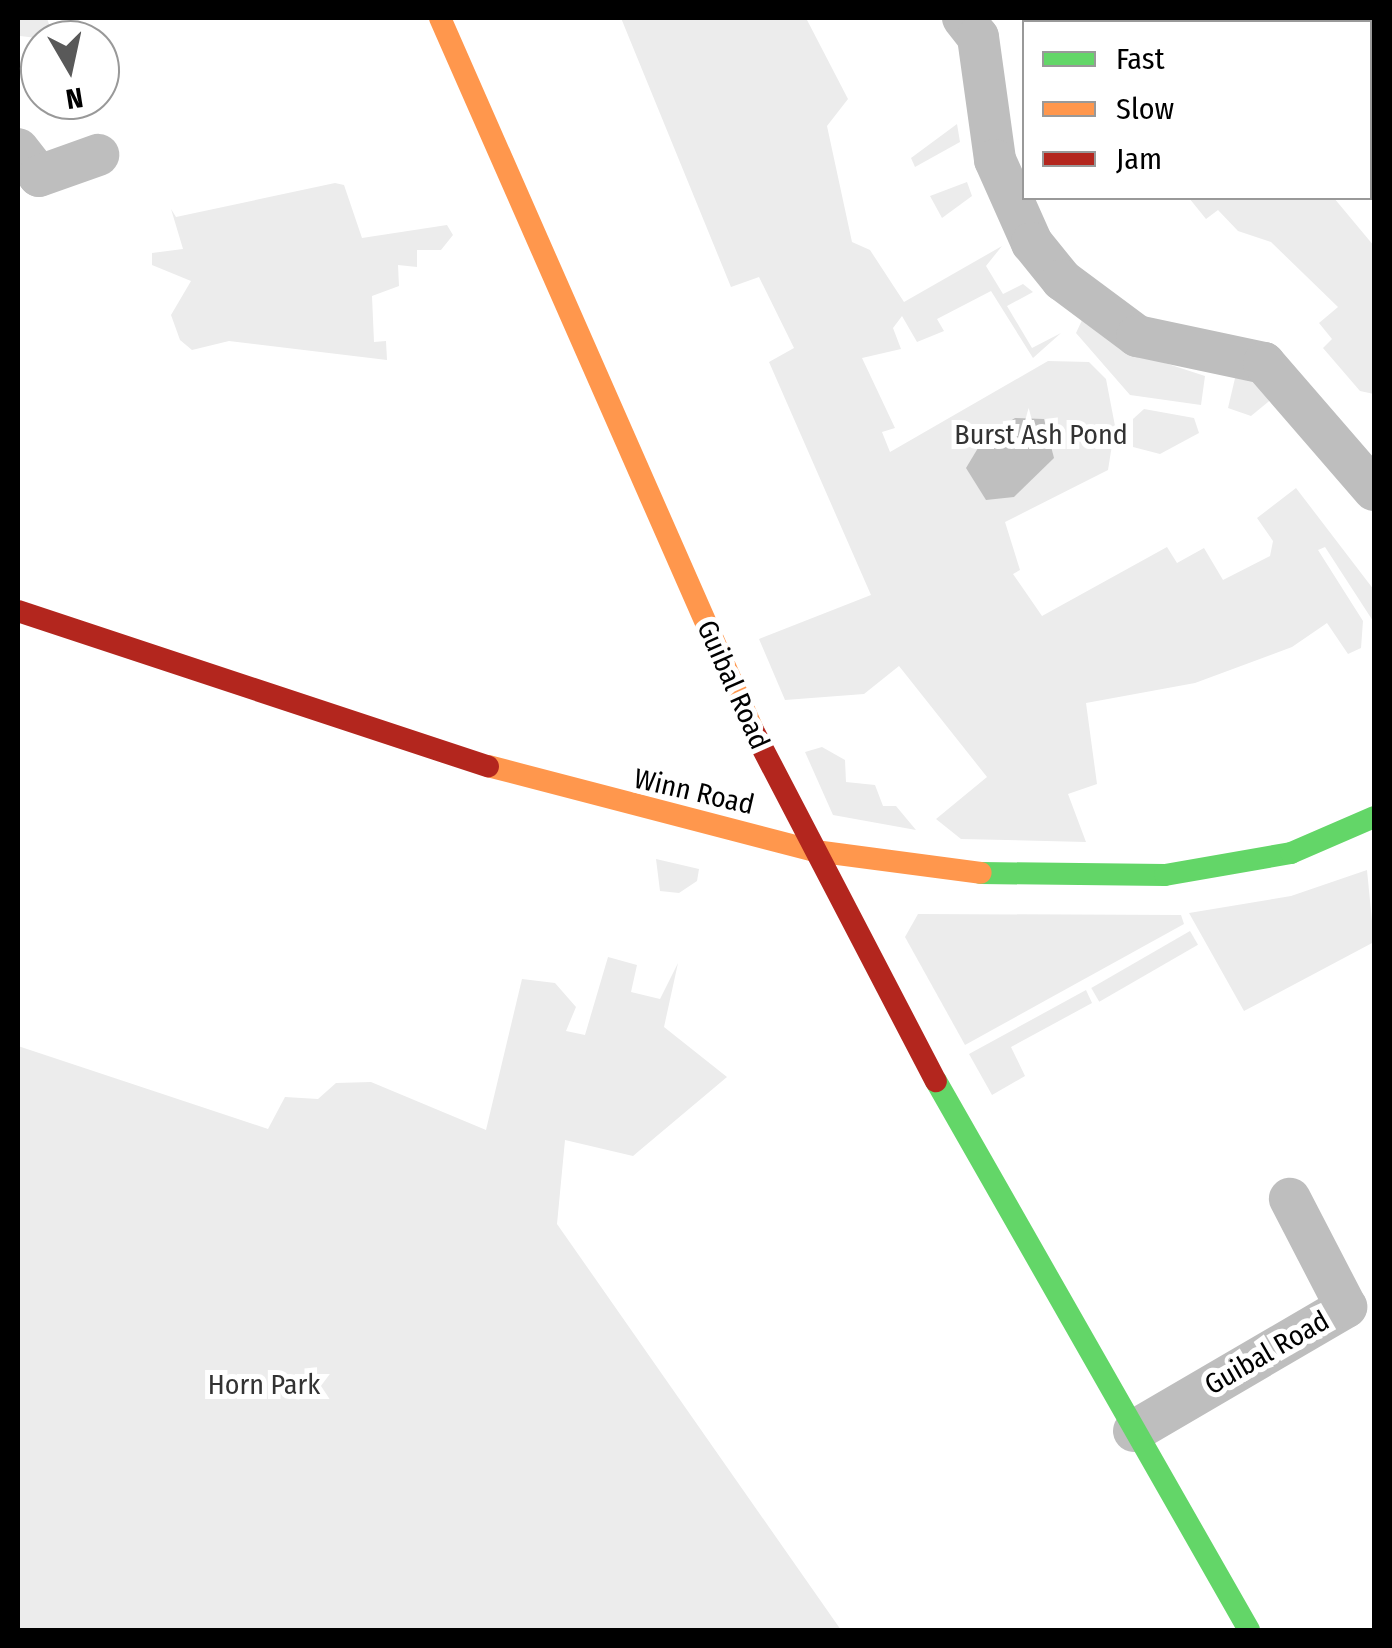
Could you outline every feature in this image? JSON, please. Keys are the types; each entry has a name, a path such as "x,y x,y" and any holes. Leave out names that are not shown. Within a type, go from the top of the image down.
{"street":[{"name":"Guibal Road","path":"440,18 757,741 1134,1431 1249,1630"},
{"path":"964,18 978,37 995,160 1032,243 1062,280 1137,336 1264,363 1374,490"},
{"path":"18,149 39,176 98,154"},
{"name":"Winn Road","path":"18,611 519,776 815,851 963,873 1165,874 1291,853 1372,824"},
{"name":"Guibal Road","path":"1134,1431 1346,1307 1290,1199"}],"green space":[{"path":"18,18 47,18 20,20 20,36"},
{"name":"Burst Ash Pond","path":"621,18 806,18 848,99 827,126 852,242 870,250 904,302 1002,246 986,266 1003,294 1023,284 1033,292 1007,306 1032,348 1061,333 1033,358 991,291 937,319 944,331 917,342 902,316 893,328 901,349 862,358 895,428 882,432 890,452 1048,361 1089,362 1106,379 1115,426 1108,470 1005,522 1020,570 1013,574 1042,616 1167,547 1177,563 1204,548 1223,580 1270,556 1273,541 1257,518 1296,488 1374,590 1373,621 1325,547 1318,550 1363,621 1361,648 1348,654 1327,623 1292,647 1195,683 1086,703 1097,784 1068,794 1086,842 961,839 936,819 987,777 899,666 864,694 785,700 759,639 871,595 769,362 794,348 759,277 731,287"},
{"path":"1107,18 1183,18 1183,20"},
{"path":"957,124 960,142 915,167 911,158"},
{"path":"967,182 972,196 942,218 930,196"},
{"path":"335,183 344,185 362,238 447,225 453,235 441,250 417,250 417,267 398,265 399,286 372,296 374,342 386,341 387,360 229,341 192,350 180,340 171,315 191,281 152,265 152,253 183,249 171,209 176,217"},
{"path":"1191,200 1336,200 1374,246 1374,394 1360,391 1323,348 1332,339 1319,323 1338,307 1271,242 1238,231 1218,210 1206,219"},
{"path":"1084,316 1131,352 1205,376 1201,405 1130,395 1076,333"},
{"path":"1236,374 1279,393 1251,416 1228,408"},
{"path":"1144,409 1194,418 1199,433 1160,454 1133,447 1133,419"},
{"path":"822,747 845,760 846,782 875,785 883,806 896,806 916,830 833,815 805,752"},
{"path":"656,859 699,869 697,881 679,893 660,891"},
{"path":"1367,870 1374,942 1244,1011 1189,913 1291,896"},
{"path":"918,914 1181,915 1184,924 965,1045 905,937"},
{"path":"1190,931 1198,945 1099,1002 1091,988"},
{"name":"Horn Park","path":"608,957 637,965 631,992 660,999 678,963 664,1027 727,1077 633,1156 565,1140 557,1224 841,1630 18,1630 18,1046 268,1129 285,1097 318,1099 336,1083 371,1082 486,1130 522,979 555,983 576,1007 566,1031 585,1035"},
{"path":"1086,990 1092,1003 1011,1047 1025,1076 992,1095 969,1054"}],"shaded area":[{"path":"1015,418 1044,419 1054,458 1014,497 986,500 966,468 984,438"}],"traffic: fast":[{"path":"981,873 1165,875 1291,853 1374,817"},
{"path":"936,1081 1249,1630"}],"traffic: slow":[{"path":"440,18 753,730"},
{"path":"488,766 815,851 981,873"}],"traffic: jam":[{"path":"18,611 488,766"},
{"path":"753,730 936,1081"}]}
